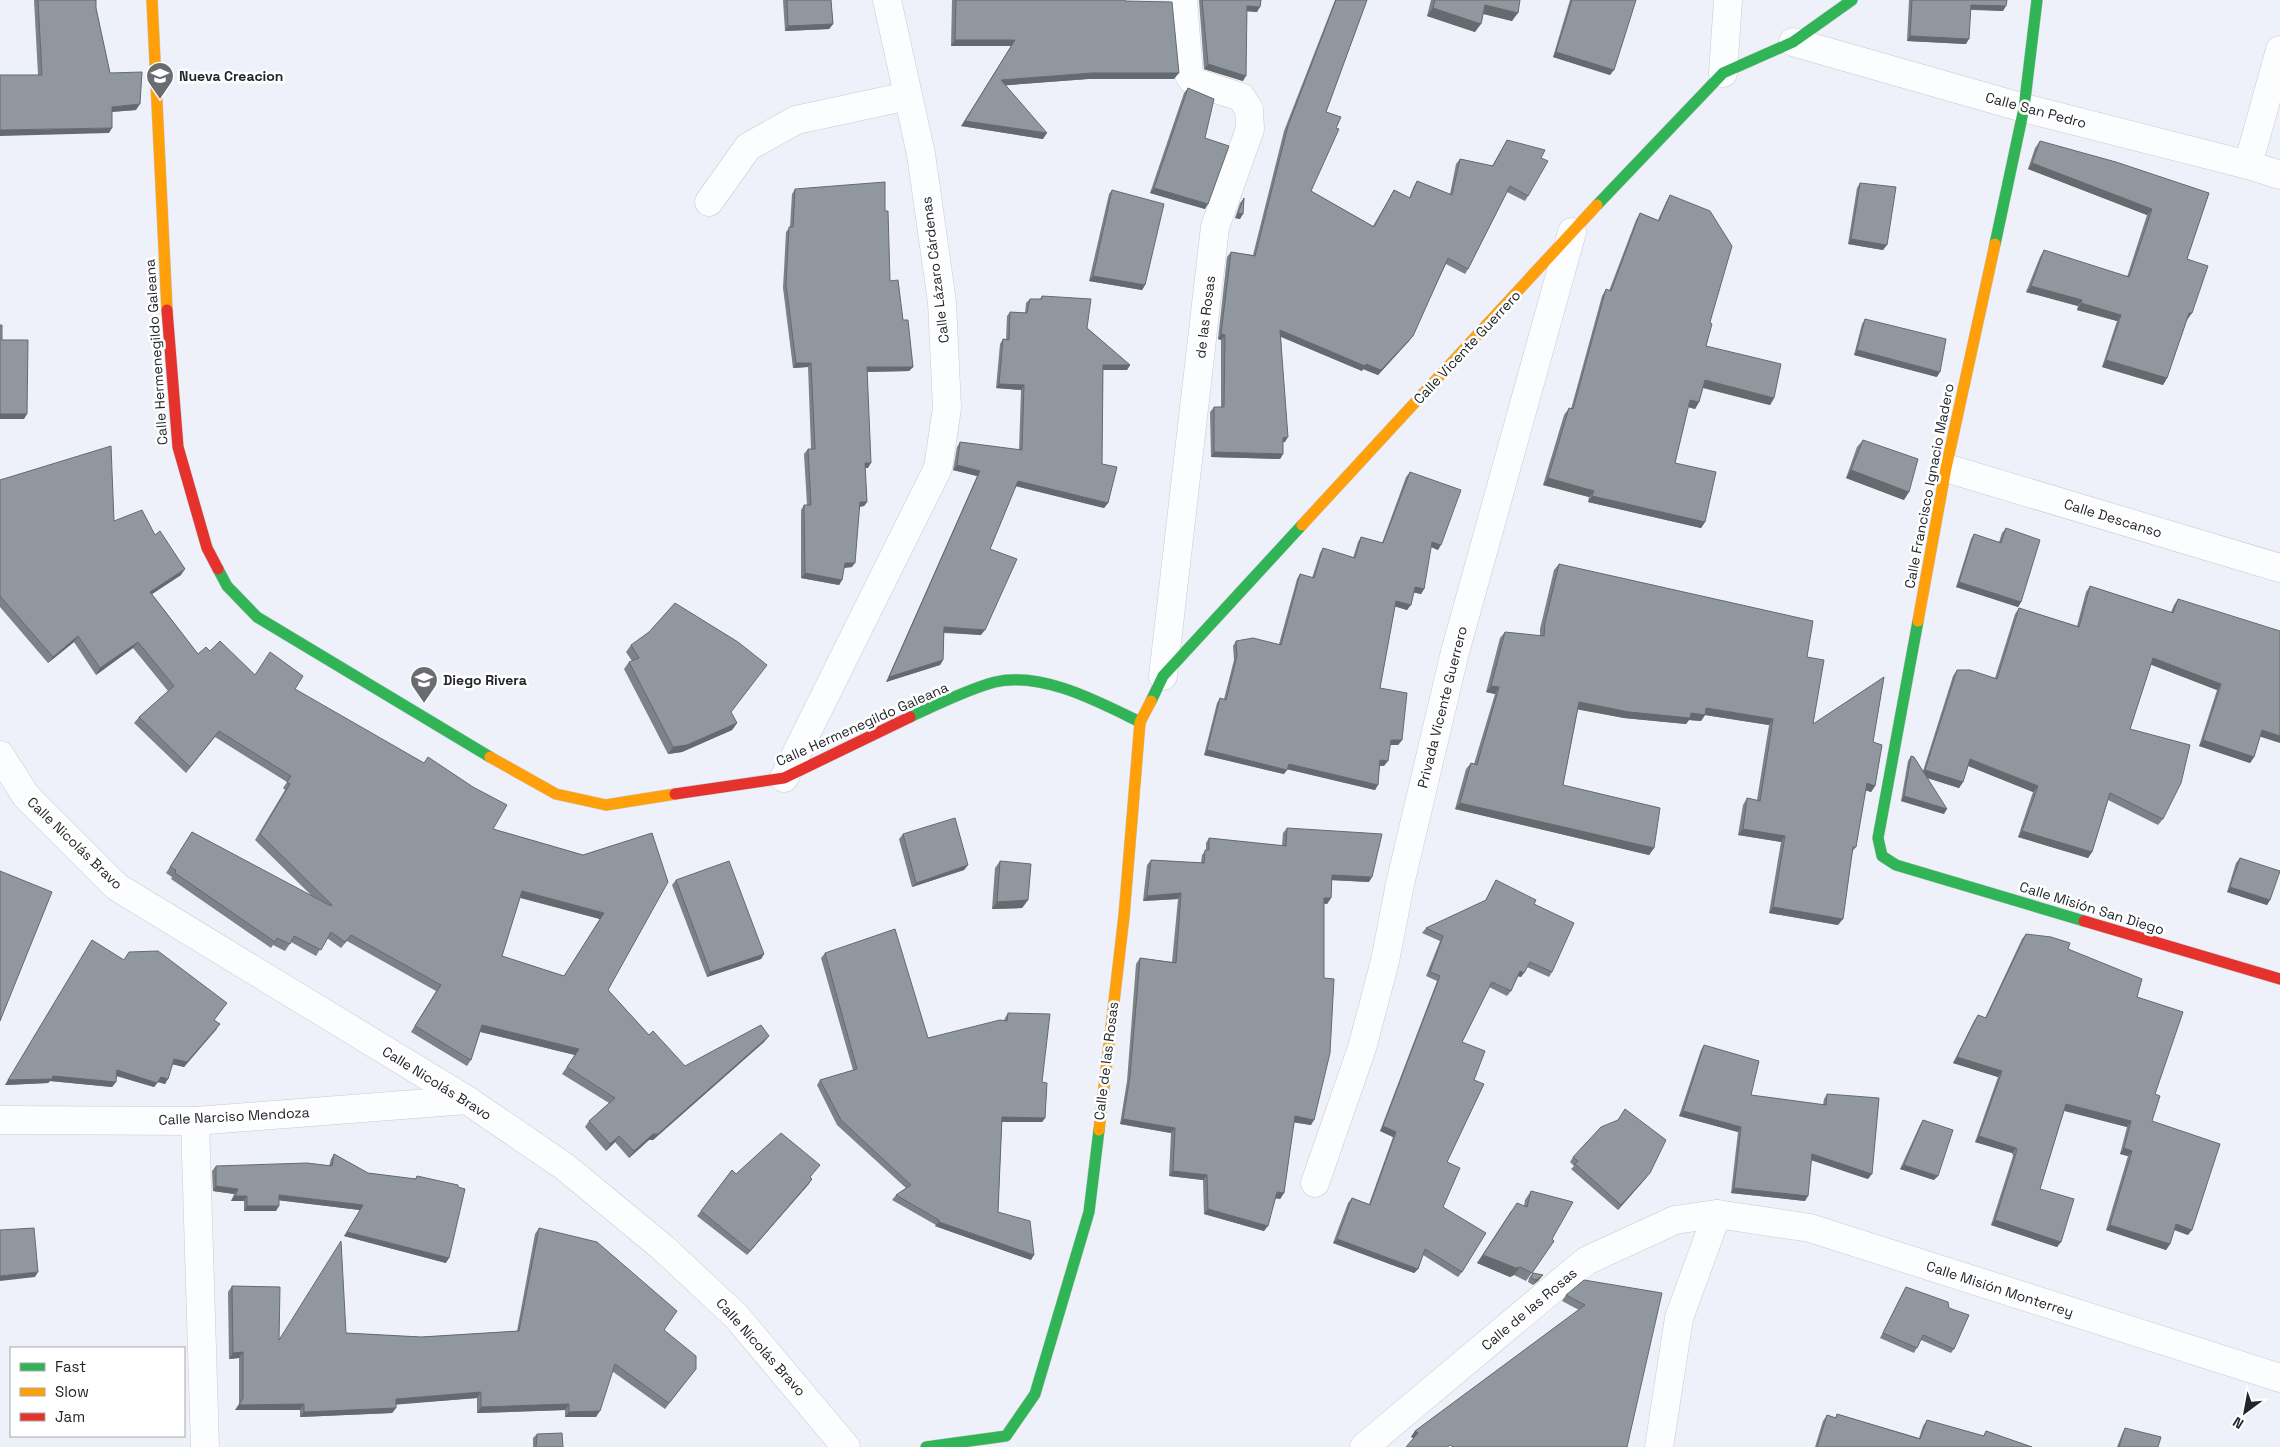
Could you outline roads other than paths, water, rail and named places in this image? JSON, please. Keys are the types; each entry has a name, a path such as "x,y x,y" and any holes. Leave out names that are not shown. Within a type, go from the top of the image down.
{"street":[{"name":"Calle Hermenegildo Galeana","path":"152,0 164,265 178,447 207,548 227,586 257,617 513,771 556,794 606,805 784,778 930,708 996,682 1034,681 1086,696 1140,722"},
{"name":"Calle Lázaro Cárdenas","path":"784,778 938,468 947,408 942,302 921,154 887,0"},
{"name":"de las Rosas","path":"1163,676 1215,227 1250,129 1249,109 1241,97 1194,82 1189,75 1183,0"},
{"path":"1728,0 1723,73 1793,42 1852,0"},
{"name":"Calle Francisco Ignacio Madero","path":"1896,865 1882,856 1878,838 1946,468 2024,108 2037,0"},
{"name":"Calle San Pedro","path":"1793,42 2024,108 2248,165 2280,176"},
{"path":"2248,165 2280,50"},
{"name":"Calle Vicente Guerrero","path":"1163,676 1572,232 1723,73"},
{"path":"709,202 748,147 796,120 908,96"},
{"name":"Privada Vicente Guerrero","path":"1315,1183 1362,1048 1455,652 1572,232"},
{"name":"Calle Descanso","path":"1946,468 2280,568"},
{"name":"Calle de las Rosas","path":"959,1445 1006,1436 1035,1394 1089,1212 1124,916 1140,722 1163,676"},
{"name":"Calle Nicolás Bravo","path":"0,755 13,796 117,887 467,1100 565,1167 669,1253 736,1316 846,1447"},
{"name":"Calle Misión San Diego","path":"1896,865 2280,979"},
{"name":"Calle Narciso Mendoza","path":"0,1120 195,1121 467,1100"},
{"path":"195,1121 205,1447"},
{"path":"1659,1447 1679,1318 1717,1214"},
{"name":"Calle de las Rosas","path":"1364,1447 1586,1261 1675,1220 1717,1214"},
{"name":"Calle Misión Monterrey","path":"1717,1214 1810,1228 2280,1378"},
{"path":"926,1447 959,1445"}],"place":[{"name":"Nueva Creacion","path":"160,100"},
{"name":"Diego Rivera","path":"424,704"}]}
